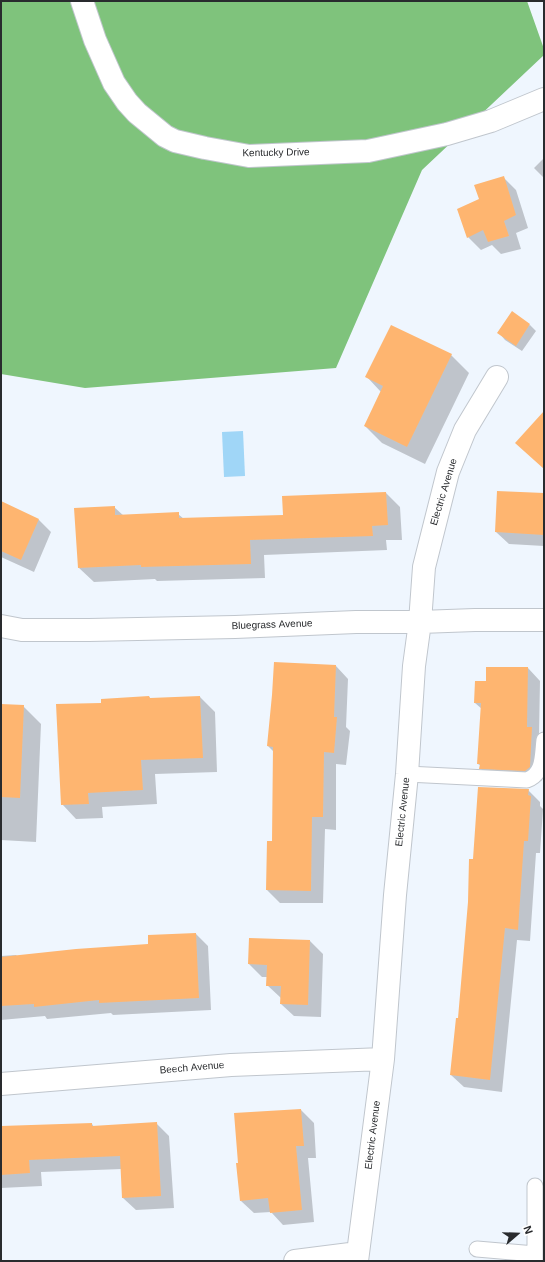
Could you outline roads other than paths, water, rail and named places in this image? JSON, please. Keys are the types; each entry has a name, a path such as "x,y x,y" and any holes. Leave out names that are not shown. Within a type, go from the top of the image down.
{"street":[{"name":"Kentucky Drive","path":"82,1 95,40 114,83 127,102 137,113 165,136 175,141 205,148 249,156 368,151 447,134 491,121 544,99"},
{"name":"Electric Avenue","path":"358,1257 383,1058 395,895 407,774 414,666 420,622 424,567 448,472 465,430 497,377"},
{"name":"Bluegrass Avenue","path":"1,626 22,630 81,630 235,627 356,622 544,620"},
{"name":"Beech Avenue","path":"1,1084 231,1065 383,1058"},
{"path":"295,1261 358,1257"}],"lane":[{"path":"407,774 527,780 534,778 540,768 544,740"},
{"path":"476,1249 535,1258 535,1186"}],"water":[{"path":"243,431 245,476 224,477 222,432"}]}
